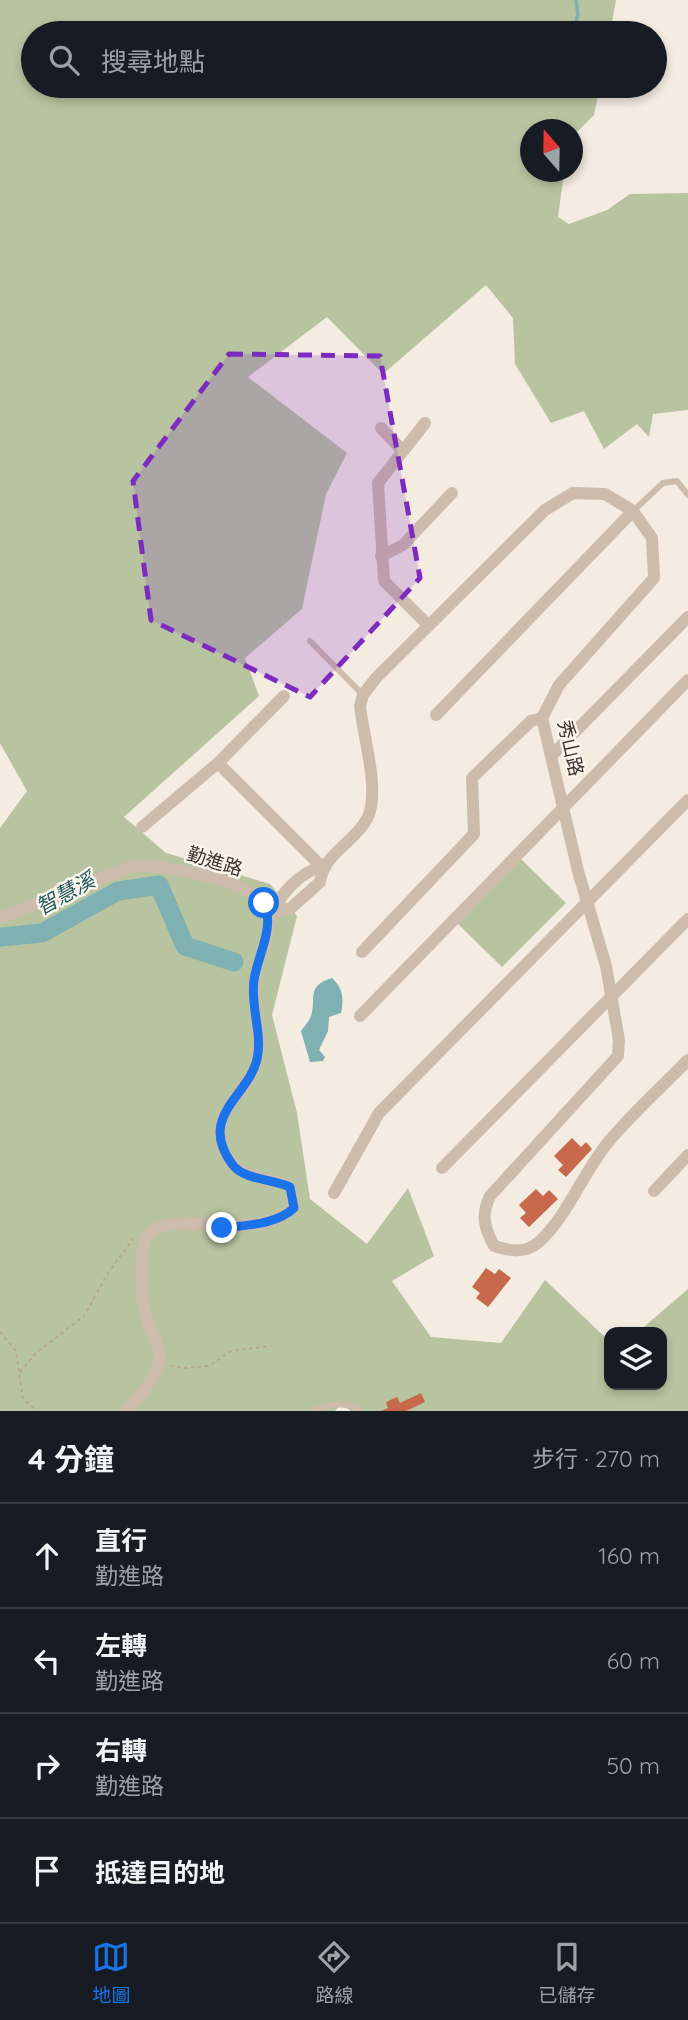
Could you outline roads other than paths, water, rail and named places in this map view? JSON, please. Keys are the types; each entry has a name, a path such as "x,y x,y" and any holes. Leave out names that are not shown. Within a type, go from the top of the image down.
{"street":[{"path":"425,423 378,483 384,581 428,625"},
{"path":"381,428 402,450"},
{"path":"381,556 403,545 452,493"},
{"name":"秀山路","path":"363,695 428,625 545,510 573,493 605,494 633,511 652,538 654,579 559,685 542,718 611,997 619,1040 618,1056 490,1196 483,1212 487,1232 494,1246 512,1252 524,1250 539,1242 568,1206 606,1145 688,1060"},
{"path":"436,715 633,511"},
{"path":"552,755 688,617"},
{"path":"360,1016 564,804 688,680"},
{"path":"126,1411 155,1374 159,1364 160,1349 143,1301 142,1249 150,1233 156,1228 169,1225 222,1228 269,1221 286,1216 294,1208 290,1187 233,1167 223,1147 221,1127 227,1107 252,1073 258,1059 254,980 269,914 291,908 320,882 322,867 366,820 373,801 360,706 363,695"},
{"path":"142,827 218,764 284,696"},
{"path":"362,952 474,834 472,778 531,721 542,718"},
{"path":"218,764 322,867"},
{"path":"334,1194 379,1112 688,800"},
{"name":"勤進路","path":"0,918 133,866 156,864 188,871 250,892 264,903 269,914"},
{"path":"443,1168 688,919"},
{"path":"654,1191 688,1156"}],"lane":[{"path":"633,511 663,483 677,481 688,495"},
{"path":"310,641 363,695"},
{"path":"311,1411 336,1404 355,1406 362,1411"}],"water":[{"path":"332,978 342,994 341,1013 329,1017 328,1031 319,1050 325,1057 323,1061 310,1062 301,1031 313,1010 315,989"}],"waterway":[{"path":"576,0 576,21"},
{"name":"智慧溪","path":"0,937 42,933 118,891 159,885 185,946 234,962"}]}
